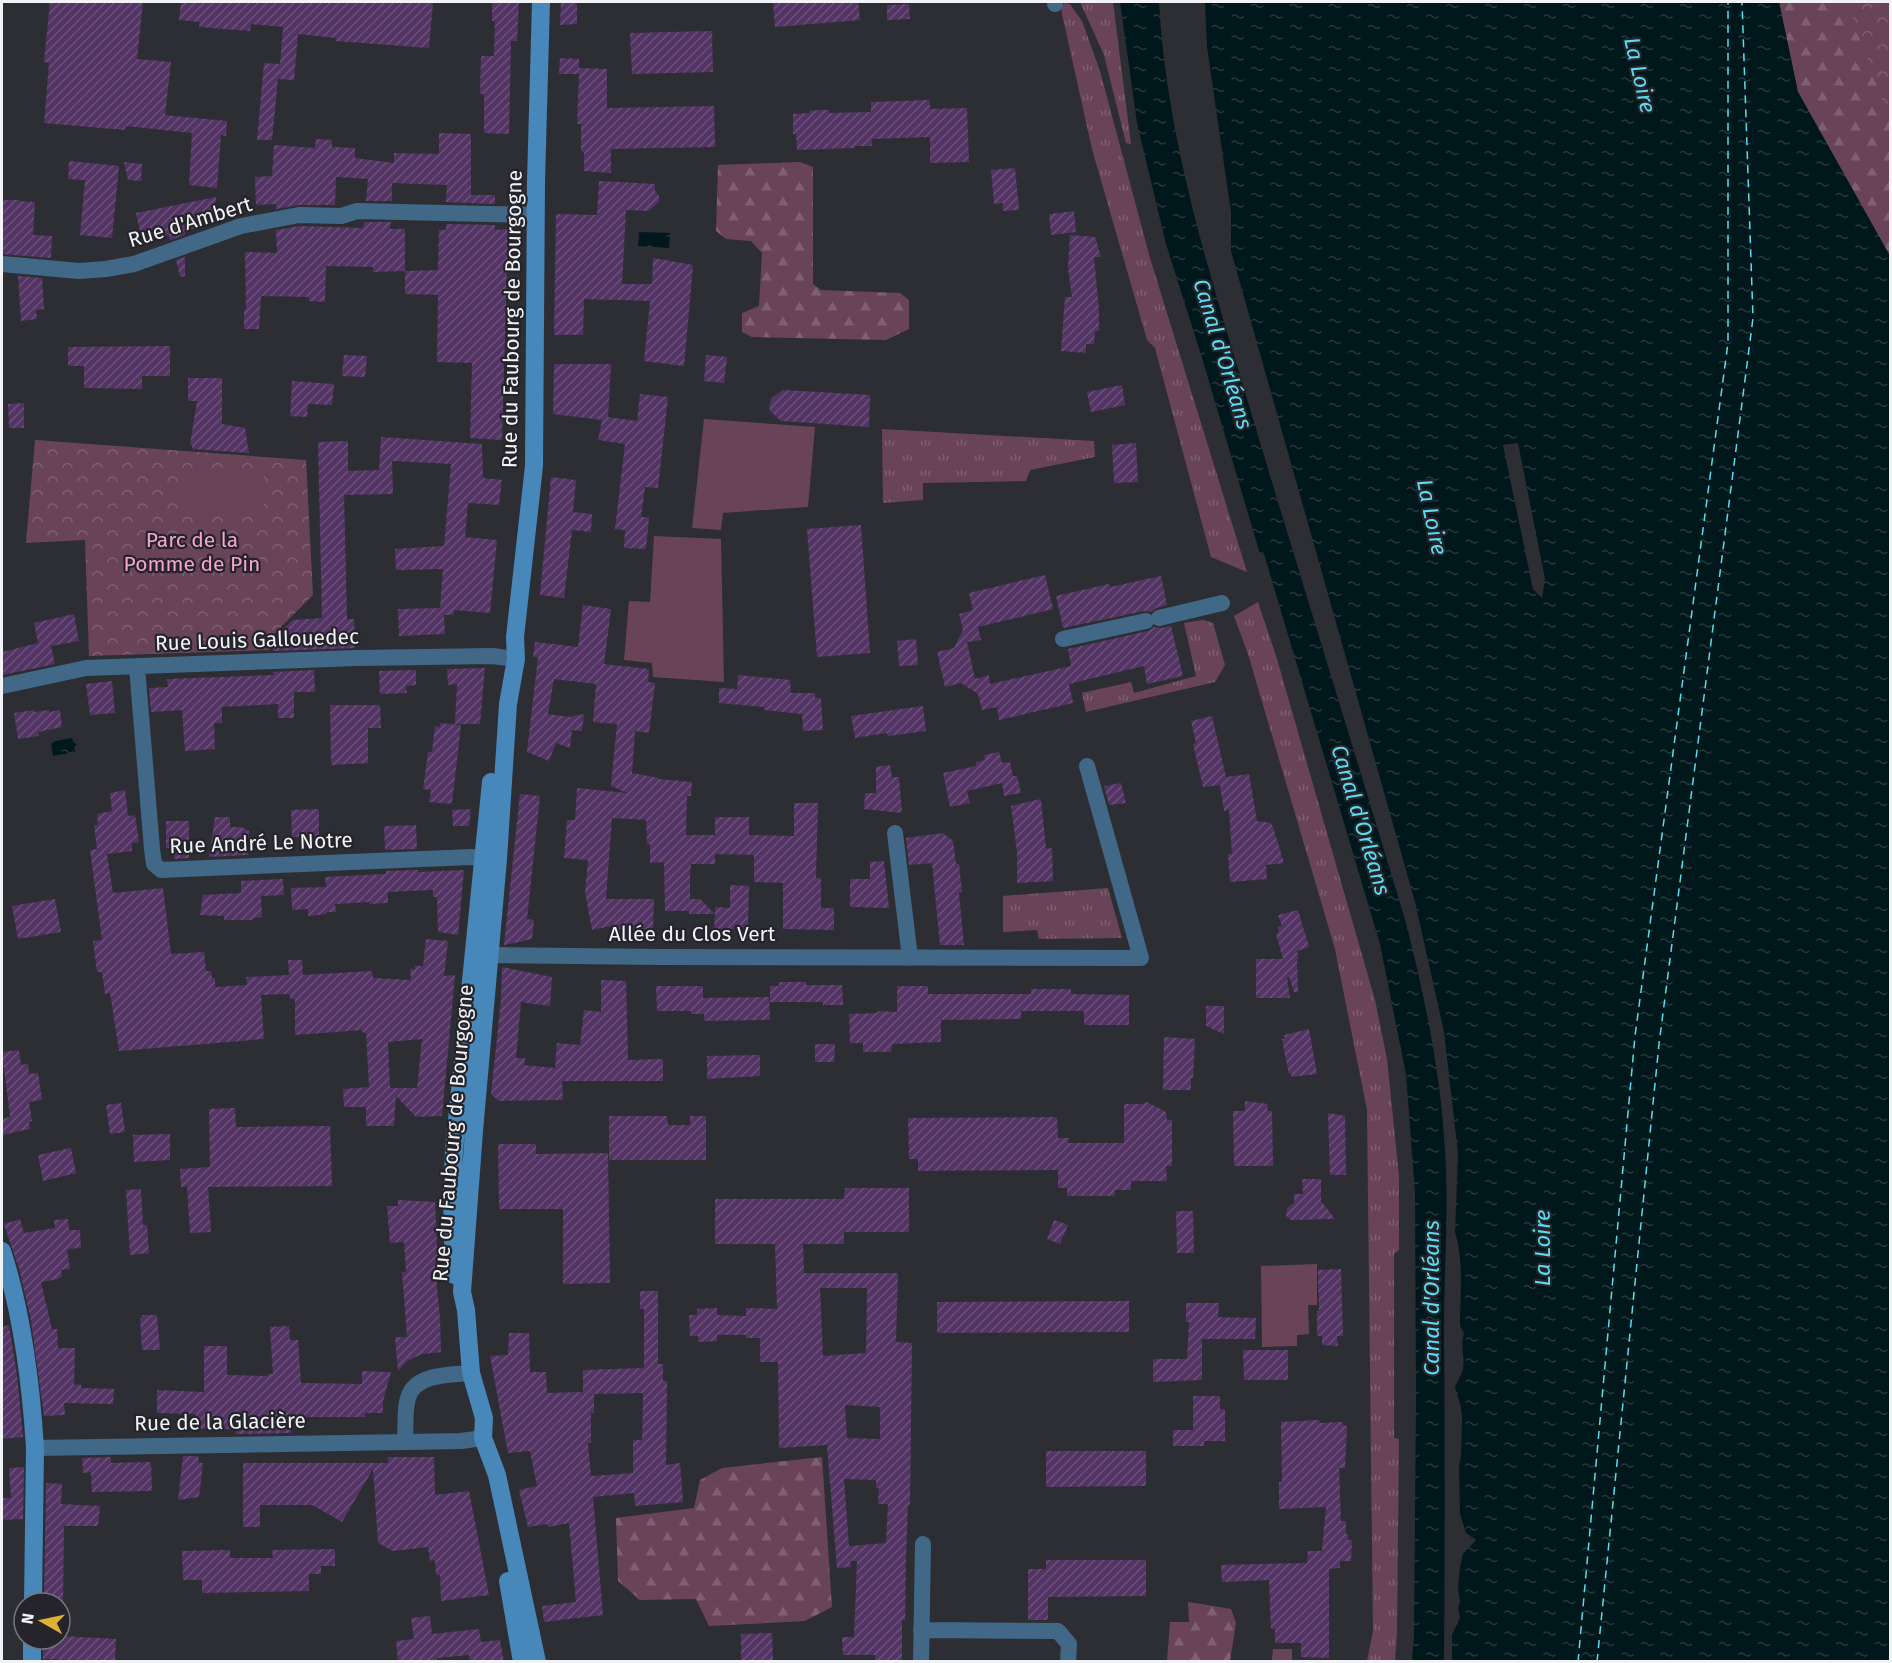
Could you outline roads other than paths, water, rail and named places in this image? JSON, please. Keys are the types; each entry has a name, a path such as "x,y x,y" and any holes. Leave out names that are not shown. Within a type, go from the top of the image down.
{"main road":[{"name":"Rue du Faubourg de Bourgogne","path":"528,1662 508,1559 479,1438 484,1418 467,1374 462,1292 474,1131 482,955 511,658 534,466 541,2"},
{"path":"2,1251 27,1363 35,1448 33,1591"},
{"name":"Rue du Faubourg de Bourgogne","path":"479,1438 497,1475 537,1662"},
{"name":"Rue du Faubourg de Bourgogne","path":"495,1508 522,1662"}],"street":[{"name":"Rue d'Ambert","path":"2,264 79,271 116,267 134,264 241,226 299,215 340,216 357,211 536,215"},
{"path":"1063,639 1222,603"},
{"name":"Rue Louis Gallouedec","path":"2,686 86,668 357,658 492,656 511,658"},
{"name":"Rue André Le Notre","path":"137,667 152,849 154,864 161,870 491,859"},
{"name":"Allée du Clos Vert","path":"482,955 1141,958 1088,766"},
{"path":"895,833 910,958"},
{"path":"405,1442 408,1398 412,1390 424,1380 467,1374"},
{"name":"Rue de la Glacière","path":"35,1448 405,1442 479,1438"},
{"path":"921,1662 923,1544"},
{"path":"921,1630 1058,1630 1069,1644 1068,1662"}],"water":[{"name":"Canal d'Orléans","path":"1120,2 1159,2 1171,109 1194,214 1238,370 1406,923 1426,1008 1440,1093 1446,1173 1444,1661 1412,1661 1416,1398 1415,1192 1406,1074 1380,944 1264,554 1260,554 1166,244 1137,123"},
{"name":"La Loire","path":"1205,2 1779,2 1798,92 1890,256 1890,1661 1452,1661 1452,1635 1460,1617 1458,1588 1460,1567 1463,1554 1476,1540 1466,1533 1460,1514 1459,1467 1462,1418 1455,1387 1463,1368 1464,1333 1460,1326 1461,1266 1455,1232 1458,1153 1444,1032 1415,902 1231,251 1231,212 1207,47","holes":["1518,443 1545,579 1542,598 1533,589 1503,445"]},
{"path":"639,232 670,233 669,248 638,246"},
{"path":"72,738 77,744 74,748 75,752 53,756 51,742"}],"park label":[{"name":"Parc de la Pomme de Pin","path":"192,552"}]}
